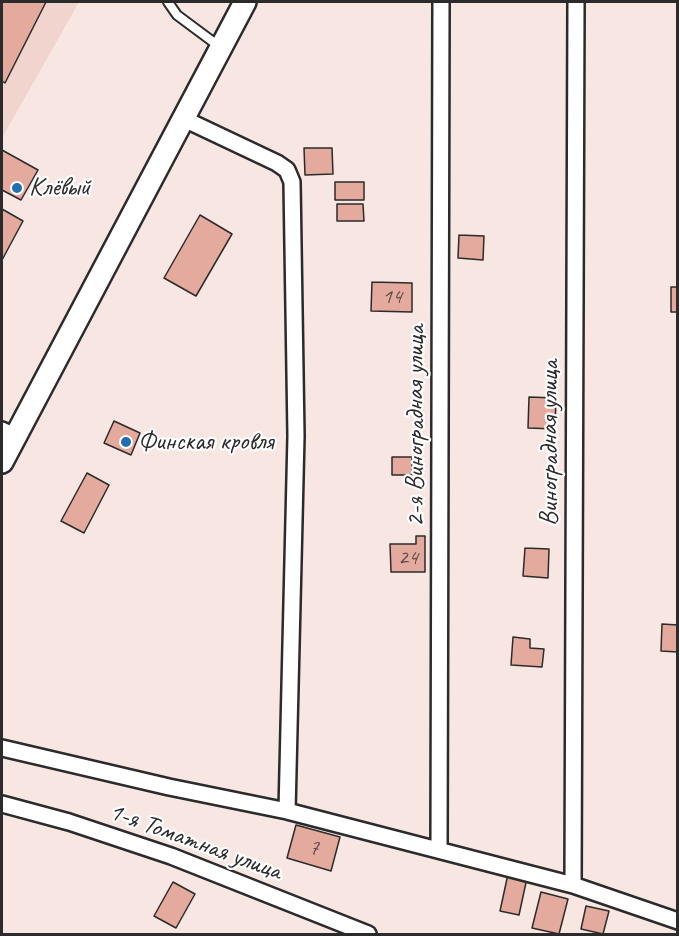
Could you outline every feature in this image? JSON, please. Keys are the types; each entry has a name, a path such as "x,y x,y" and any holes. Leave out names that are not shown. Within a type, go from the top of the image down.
{"main road":[{"path":"2,462 8,433 184,119 245,2"}],"street":[{"name":"2-я Виноградная улица","path":"439,850 441,2"},
{"name":"Виноградная улица","path":"573,885 576,2"},
{"path":"184,119 277,163 287,170 292,182 296,436 287,812"},
{"path":"2,748 287,812 439,850 573,885 678,921"},
{"name":"1-я Томатная улица","path":"2,804 69,822 171,856 368,934"}],"lane":[{"path":"168,2 177,15 221,48"}],"shaded area":[{"path":"2,2 79,2 2,138"}],"building":[{"path":"2,2 46,2 5,83 2,81"},
{"path":"304,148 332,148 333,174 305,175"},
{"path":"2,150 38,170 21,200 2,190"},
{"path":"335,182 364,182 364,200 335,200"},
{"path":"337,204 363,204 364,221 337,221"},
{"path":"2,209 23,221 2,260"},
{"path":"200,215 232,234 196,296 164,278"},
{"path":"459,235 484,236 483,260 458,258"},
{"path":"372,282 412,283 412,312 371,311"},
{"path":"671,287 678,287 678,312 671,312"},
{"path":"529,397 556,398 555,429 528,428"},
{"path":"114,421 140,433 131,455 104,443"},
{"path":"392,457 412,457 412,475 392,475"},
{"path":"87,473 109,485 84,533 61,521"},
{"path":"416,536 425,536 425,572 391,572 390,544 416,544"},
{"path":"525,548 549,549 548,578 523,576"},
{"path":"662,624 678,625 678,652 661,651"},
{"path":"513,637 530,639 530,648 544,649 542,667 511,665"},
{"path":"296,825 340,837 331,871 287,858"},
{"path":"508,874 527,878 519,915 500,911"},
{"path":"173,882 195,894 176,928 154,916"},
{"path":"541,892 568,899 559,934 532,928"},
{"path":"586,906 609,911 603,934 581,929"}],"place":[{"name":"Клёвый","path":"17,188"},
{"name":"Финская кровля","path":"126,442"}]}
